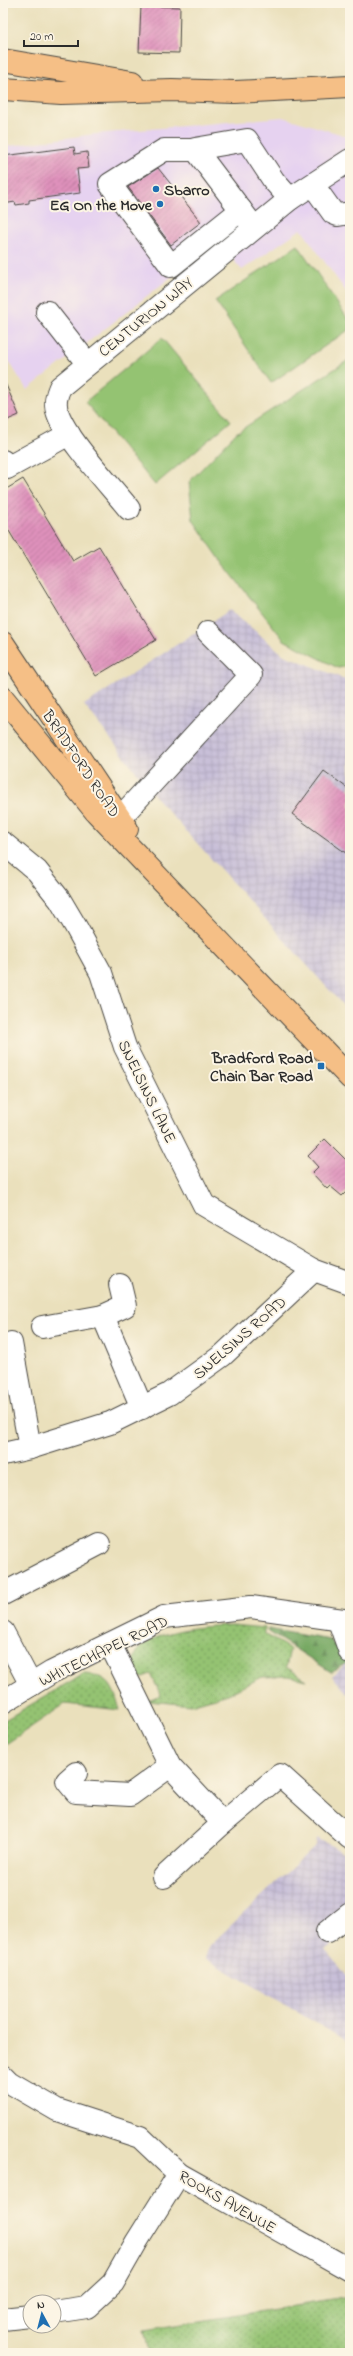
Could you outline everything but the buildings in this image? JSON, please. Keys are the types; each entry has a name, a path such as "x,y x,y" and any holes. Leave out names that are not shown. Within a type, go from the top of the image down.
{"main road":[{"path":"3,60 172,90"},
{"path":"3,90 61,93 172,90 235,92 350,86"},
{"name":"BRADFORD ROAD","path":"3,643 33,691 120,818 162,883"},
{"name":"BRADFORD ROAD","path":"3,698 96,812 162,883 349,1076"}],"street":[{"path":"241,210 171,266 110,184 164,150 196,150 247,140 274,181 290,199"},
{"path":"196,150 254,228"},
{"name":"CENTURION WAY","path":"129,509 69,434 57,413 55,399 60,387 87,363 290,199 350,160"},
{"path":"313,185 333,213 338,215 350,213"},
{"path":"47,312 87,363"},
{"path":"3,461 7,468 69,434"},
{"path":"120,818 251,675 208,632"},
{"name":"SNELSINS LANE","path":"3,843 37,871 60,900 76,927 101,973 125,1047 204,1205 314,1270 350,1283"},
{"name":"SNELSINS ROAD","path":"3,1454 30,1448 110,1423 169,1394 223,1355 314,1270"},
{"path":"42,1327 103,1316 125,1306 120,1285"},
{"path":"103,1316 142,1408"},
{"path":"11,1343 30,1448"},
{"path":"3,1594 99,1544"},
{"name":"WHITECHAPEL ROAD","path":"3,1702 52,1672 164,1617 251,1607 345,1621"},
{"path":"345,1621 350,1652"},
{"path":"3,1632 31,1685"},
{"path":"110,1644 170,1766 223,1823"},
{"path":"76,1773 68,1781 76,1792 130,1795 170,1766"},
{"path":"164,1877 223,1823 280,1775 350,1838"},
{"path":"327,1932 350,1914"},
{"name":"ROOKS AVENUE","path":"3,2076 9,2082 57,2110 140,2137 179,2174 350,2270"},
{"path":"62,2311 87,2307 113,2283 136,2241 179,2174"},
{"path":"3,2319 22,2317"}],"shaded area":[{"path":"283,117 350,137 350,297 301,229 242,270 217,241 27,390 5,355 3,356 3,147 95,134"},
{"path":"230,610 284,655 350,681 350,1013 159,801 84,705"},
{"path":"347,1663 350,1663 350,1696 332,1676"},
{"path":"317,1838 350,1856 350,1930 325,1950 350,1979 350,2043 205,1958 209,1946 316,1845"}],"green space":[{"path":"298,245 350,322 350,329 271,383 215,301"},
{"path":"162,338 231,421 155,485 85,402"},
{"path":"350,359 350,666 338,668 284,640 224,565 193,520 189,482 236,433"},
{"path":"232,1625 265,1628 265,1634 290,1649 286,1667 307,1680 288,1676 262,1677 228,1694 191,1705 148,1701 161,1696 151,1674 137,1679 134,1663 138,1650 149,1641 165,1634 201,1627"},
{"path":"268,1629 330,1640 350,1661 331,1672 269,1632"},
{"path":"83,1674 99,1677 109,1683 115,1694 120,1710 65,1704 3,1746 3,1721"},
{"path":"350,2297 350,2353 149,2353 144,2330"}],"place":[{"name":"Sbarro","path":"156,189"},
{"name":"EG On the Move","path":"160,204"},
{"name":"Bradford Road Chain Bar Road","path":"321,1066"}]}
